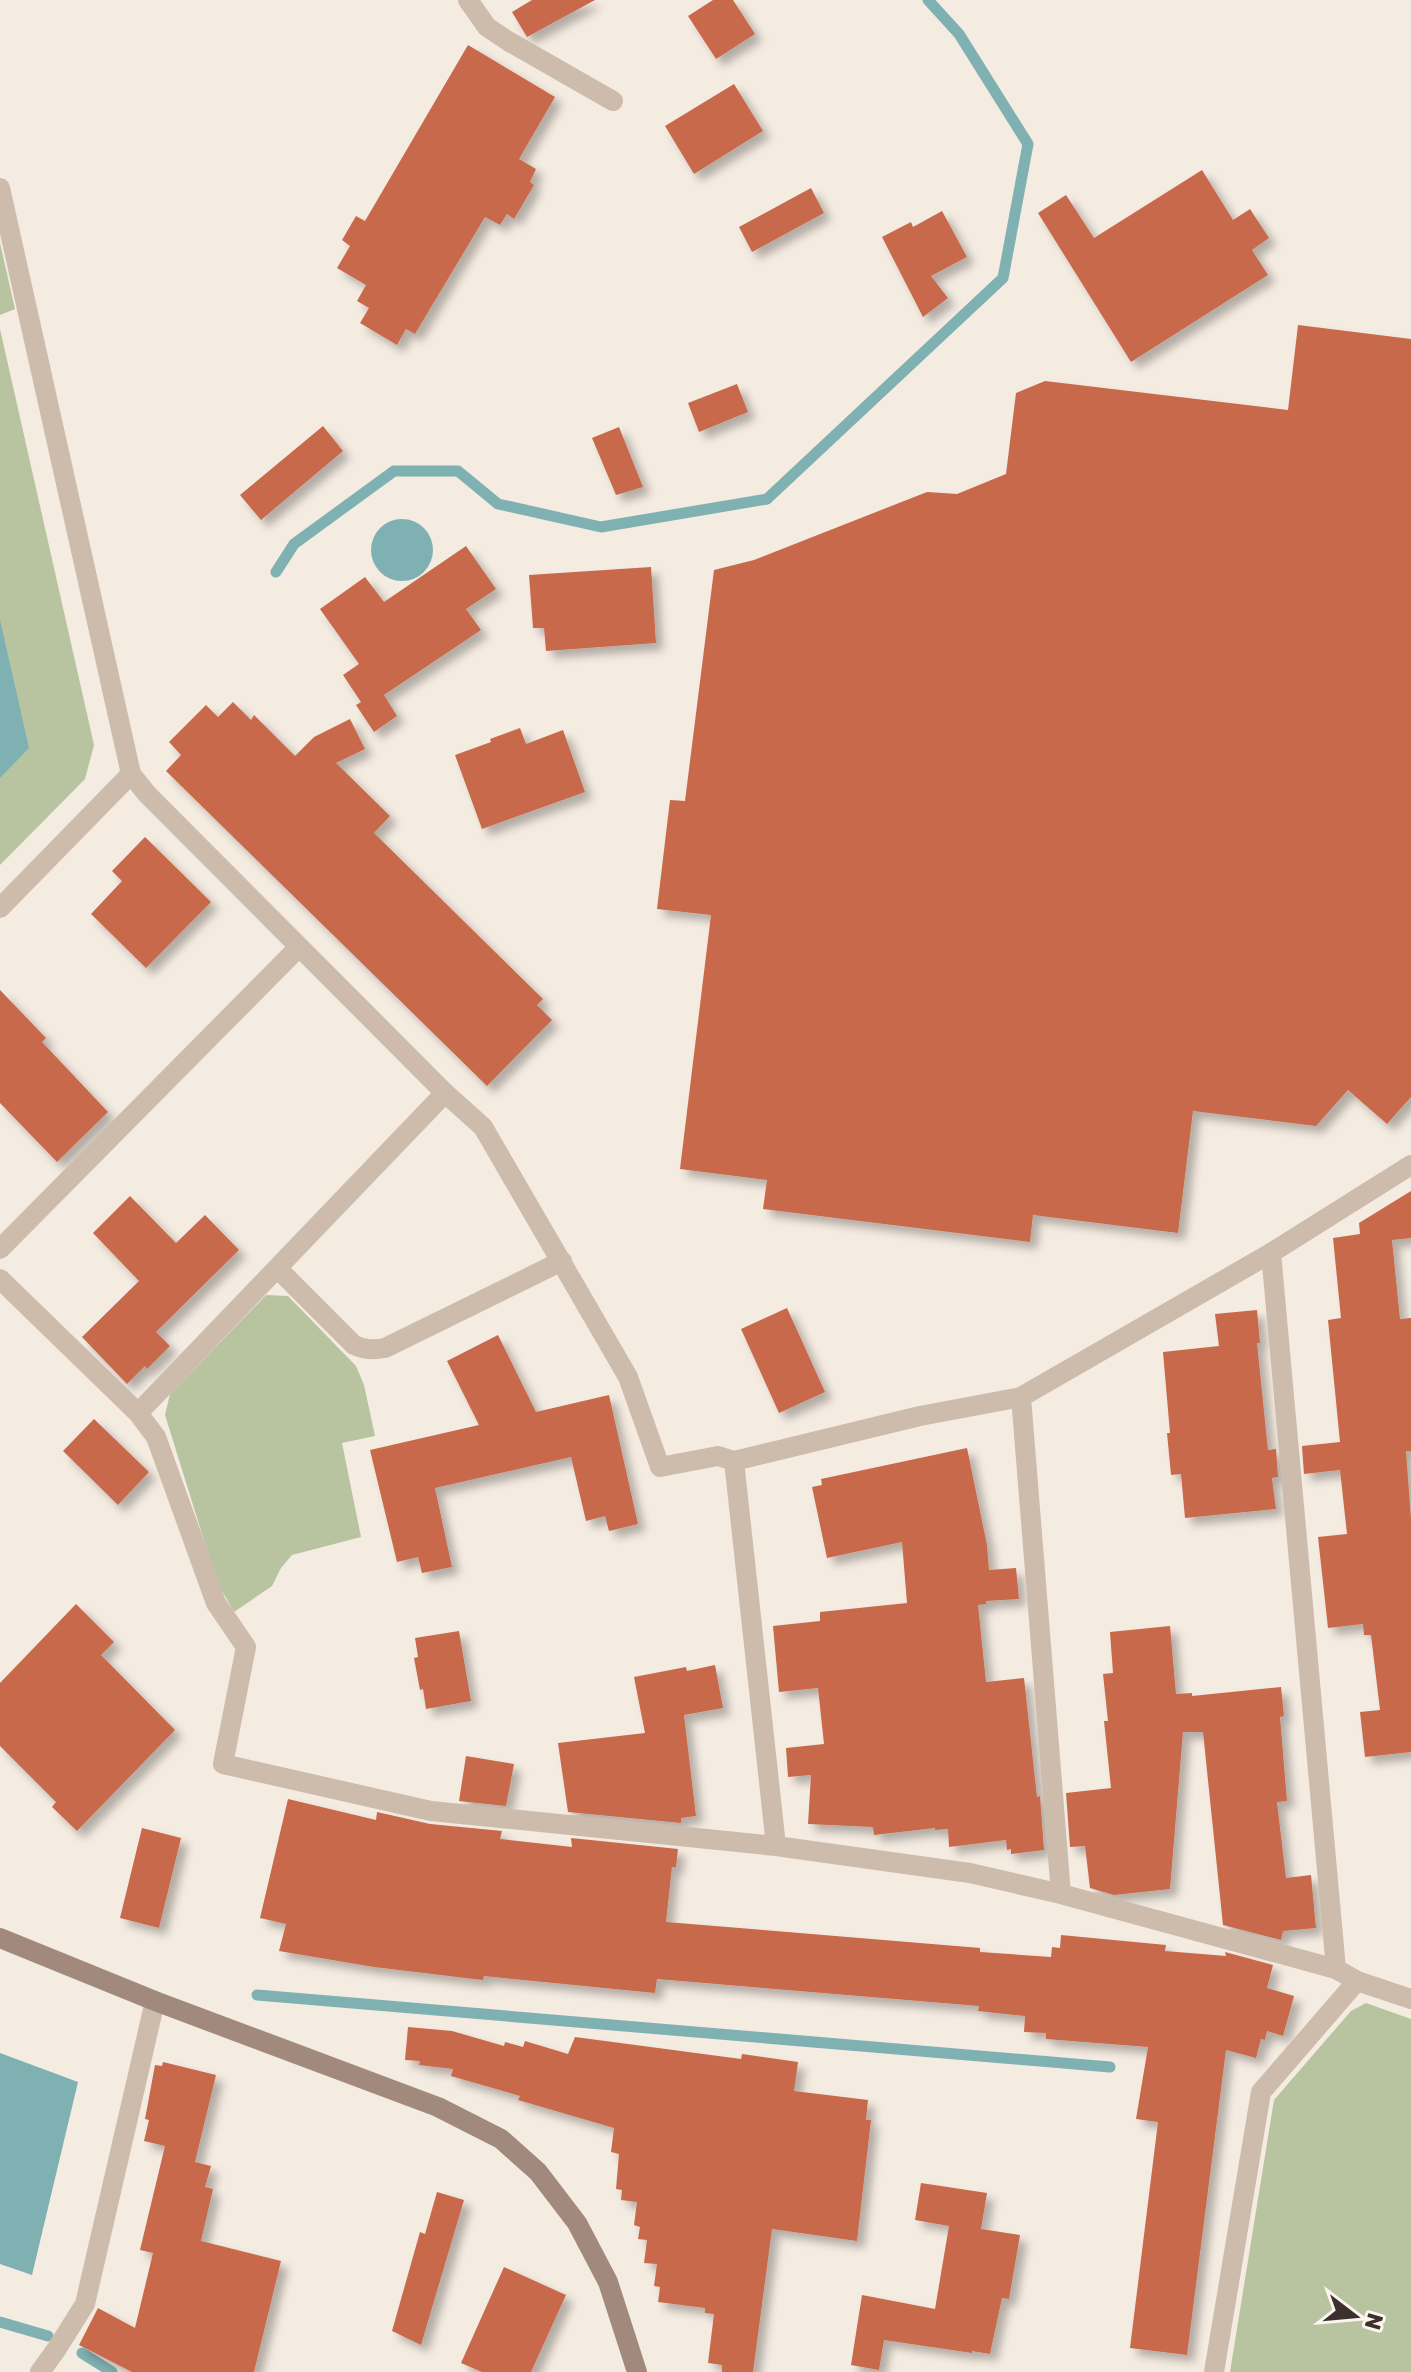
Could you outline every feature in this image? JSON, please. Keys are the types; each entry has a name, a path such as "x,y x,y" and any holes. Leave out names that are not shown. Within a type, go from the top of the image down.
{"street":[{"path":"468,0 487,27 613,101"},
{"path":"0,188 131,774 147,794 299,947 483,1127 628,1377 660,1467 718,1456 734,1461 920,1416 1021,1397 1271,1253 1411,1165"},
{"path":"0,908 131,774"},
{"path":"0,1249 299,947"},
{"path":"138,1413 445,1093"},
{"path":"1271,1253 1336,1969"},
{"path":"277,1268 354,1345 374,1350 385,1348 562,1261"},
{"path":"0,1279 138,1413 156,1437 216,1603 246,1647 223,1764 431,1811 776,1846 970,1873 1061,1894 1336,1969 1357,1981 1411,1999"},
{"path":"1021,1397 1061,1894"},
{"path":"734,1461 776,1846"},
{"path":"0,1938 155,2001 438,2107 501,2139 538,2172 577,2223 608,2282 637,2372"},
{"path":"1214,2372 1261,2092 1357,1981"},
{"path":"40,2372 85,2304 155,2001"}],"green space":[{"path":"0,243 15,309 0,315"},
{"path":"0,329 94,745 85,779 0,865"},
{"path":"266,1295 288,1296 356,1366 364,1385 375,1436 342,1443 361,1537 292,1555 272,1586 234,1612 217,1582 165,1415 170,1394"},
{"path":"1366,2003 1411,2019 1411,2372 1230,2372 1274,2100 1351,2011"}],"water":[{"path":"402,519 414,521 424,528 431,538 431,562 424,572 414,579 402,581 390,579 380,572 373,562 371,550 373,538 380,528 390,521"},
{"path":"0,620 29,748 0,778"},
{"path":"0,2053 78,2082 32,2275 0,2264"}],"building":[{"path":"532,0 595,0 527,37 512,12"},
{"path":"713,0 733,0 755,34 716,59 688,16"},
{"path":"468,45 555,97 519,159 536,169 530,182 534,185 514,219 507,214 500,225 485,217 415,334 406,329 397,345 360,323 369,308 357,301 366,285 337,268 350,246 342,240 356,216 365,221"},
{"path":"734,84 763,131 694,174 665,126"},
{"path":"1202,170 1233,220 1250,209 1269,238 1252,250 1268,275 1131,362 1038,213 1066,195 1094,238"},
{"path":"811,188 824,213 752,252 739,227"},
{"path":"942,211 967,257 931,276 948,298 923,317 882,237 911,222 913,227"},
{"path":"1298,325 1411,339 1411,1097 1387,1124 1348,1090 1316,1126 1193,1111 1178,1233 1033,1215 1030,1242 763,1209 767,1180 680,1169 711,915 657,909 670,800 685,801 714,570 754,560 927,492 957,494 1006,474 1016,393 1045,381 1288,410"},
{"path":"737,384 748,412 699,432 688,403"},
{"path":"323,426 343,451 261,520 240,495"},
{"path":"619,427 643,487 616,495 592,438"},
{"path":"466,546 496,589 466,609 481,630 384,695 397,716 374,732 356,705 361,702 343,675 359,664 320,609 365,577 384,602"},
{"path":"651,567 656,643 546,651 544,628 533,628 529,575"},
{"path":"233,702 251,720 254,715 295,756 314,737 350,719 365,749 336,763 390,816 374,833 543,999 537,1005 552,1020 487,1086 166,771 181,755 169,742 206,705 218,717"},
{"path":"520,728 526,744 563,730 585,792 482,829 455,755"},
{"path":"145,837 211,902 146,968 91,914 122,881 112,871"},
{"path":"0,990 46,1038 42,1042 108,1112 57,1162 0,1103"},
{"path":"1411,1191 1411,1238 1392,1240 1400,1319 1411,1318 1411,1451 1406,1451 1411,1519 1411,1752 1365,1757 1360,1712 1380,1710 1371,1635 1364,1635 1363,1624 1328,1628 1318,1537 1347,1534 1340,1470 1304,1474 1302,1446 1340,1442 1328,1320 1341,1318 1333,1238 1360,1234 1359,1223"},
{"path":"130,1196 176,1243 205,1215 239,1250 156,1332 170,1346 127,1384 82,1337 139,1281 93,1233"},
{"path":"787,1308 825,1392 779,1413 741,1329"},
{"path":"1257,1310 1260,1343 1257,1343 1268,1450 1276,1449 1278,1477 1272,1478 1276,1509 1185,1518 1181,1474 1171,1475 1163,1352 1219,1346 1215,1314"},
{"path":"498,1335 536,1412 609,1395 638,1524 609,1531 605,1516 586,1521 571,1457 435,1488 452,1567 422,1573 418,1557 397,1562 370,1450 479,1425 447,1361"},
{"path":"94,1419 149,1472 118,1505 63,1451"},
{"path":"967,1448 987,1545 989,1570 1016,1568 1019,1599 986,1601 986,1604 978,1605 986,1682 1024,1678 1044,1850 1011,1854 1011,1849 1007,1850 1006,1840 949,1847 948,1829 874,1835 873,1827 808,1824 811,1775 788,1777 786,1748 824,1744 818,1688 779,1692 773,1626 820,1621 820,1612 907,1603 902,1542 827,1558 812,1487 822,1485 821,1479"},
{"path":"76,1604 114,1642 101,1655 175,1730 77,1831 52,1807 56,1802 0,1746 0,1683"},
{"path":"1170,1626 1176,1694 1192,1693 1192,1696 1281,1687 1284,1716 1280,1717 1287,1801 1277,1802 1286,1878 1311,1875 1316,1928 1283,1931 1281,1940 1223,1925 1203,1732 1183,1732 1170,1889 1114,1895 1090,1888 1085,1846 1070,1847 1066,1793 1111,1788 1103,1674 1113,1673 1110,1632"},
{"path":"459,1631 471,1701 426,1709 414,1658 418,1657 415,1638"},
{"path":"715,1665 723,1708 684,1715 696,1816 681,1818 681,1823 568,1812 558,1743 645,1733 634,1677"},
{"path":"466,1756 514,1764 506,1806 459,1801"},
{"path":"288,1799 376,1820 377,1812 430,1824 502,1831 500,1839 572,1847 571,1838 678,1849 676,1867 672,1867 666,1922 980,1948 980,1952 1051,1957 1052,1947 1060,1948 1061,1935 1166,1945 1165,1951 1226,1956 1225,1952 1273,1965 1267,1988 1294,1996 1283,2036 1267,2031 1265,2040 1261,2039 1256,2058 1226,2050 1187,2355 1130,2348 1158,2122 1136,2119 1148,2047 1046,2039 1046,2033 1024,2032 1025,2016 978,2011 979,2006 657,1979 655,1993 484,1976 483,1980 374,1967 279,1951 286,1924 260,1918"},
{"path":"142,1828 181,1838 159,1928 120,1918"},
{"path":"408,2027 452,2031 504,2046 505,2042 523,2047 525,2041 568,2054 575,2037 741,2059 742,2054 798,2062 794,2091 868,2100 866,2120 871,2120 857,2241 772,2229 753,2372 722,2372 722,2365 708,2363 714,2314 705,2313 705,2308 658,2302 660,2287 654,2286 657,2264 644,2263 647,2240 638,2239 640,2227 634,2225 637,2202 621,2200 622,2190 616,2189 619,2154 611,2152 614,2128 518,2100 520,2096 451,2076 453,2069 405,2060"},
{"path":"163,2062 216,2075 195,2162 211,2166 205,2187 213,2189 201,2241 281,2261 254,2372 132,2372 79,2345 98,2308 135,2328 153,2253 140,2250 165,2146 144,2141 149,2120 145,2119 155,2065 162,2066"},
{"path":"921,2183 987,2193 981,2229 1020,2235 1009,2299 1002,2298 990,2354 884,2340 879,2370 851,2365 862,2295 935,2309 949,2226 915,2220"},
{"path":"437,2192 464,2200 421,2345 392,2331 420,2232 425,2234"},
{"path":"504,2267 566,2295 531,2372 482,2372 461,2363"}],"waterway":[{"path":"276,572 294,544 394,471 458,471 498,504 601,527 767,499 1003,278 1028,144 959,34 928,0"},
{"path":"257,1995 1110,2067"},
{"path":"0,2322 48,2336"},
{"path":"82,2353 112,2372"}]}
